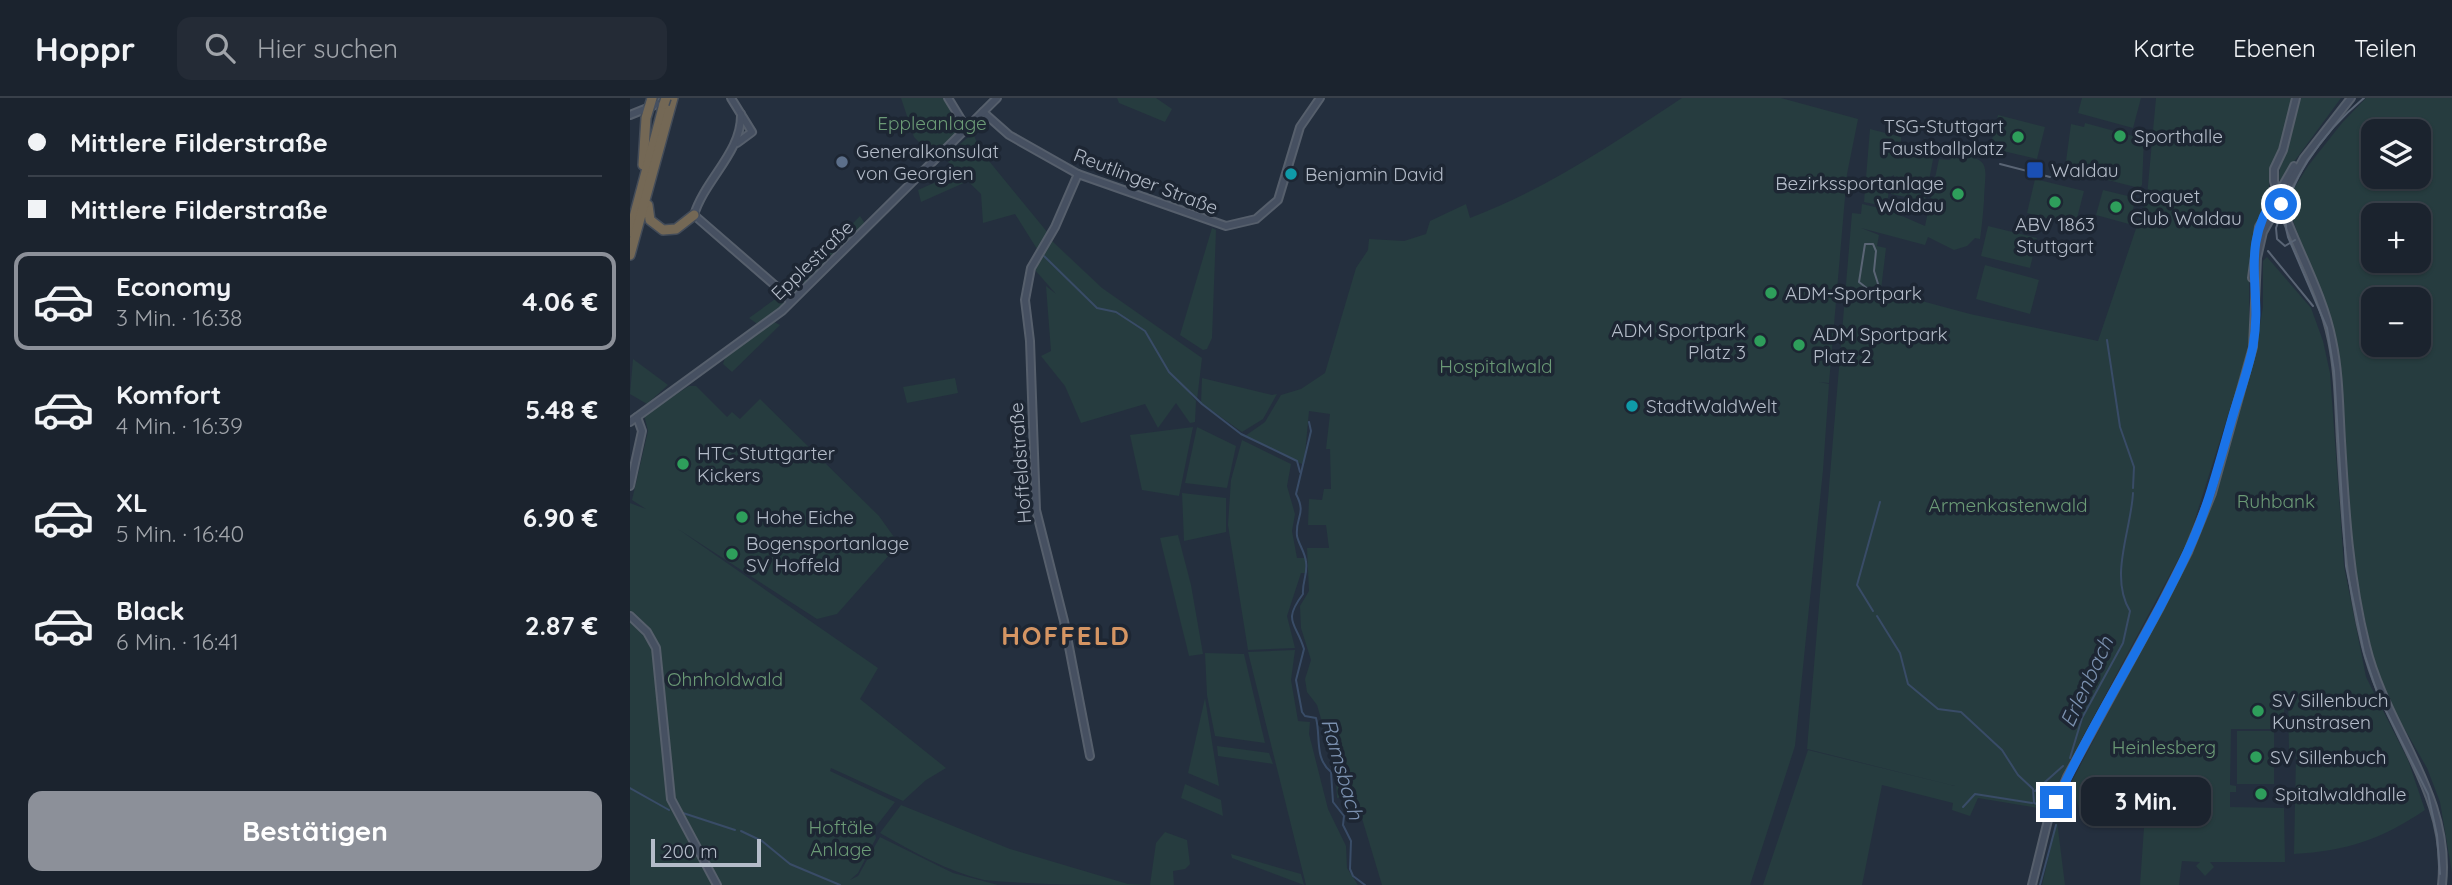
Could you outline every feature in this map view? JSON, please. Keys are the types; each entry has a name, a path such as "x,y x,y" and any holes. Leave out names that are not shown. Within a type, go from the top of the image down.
{"highway":[{"path":"662,101 646,122 644,192 649,216 663,230 682,226 694,215"},
{"path":"630,255 662,101"},
{"path":"632,115 646,122"},
{"path":"630,232 644,192"}],"main road":[{"path":"731,98 752,132 735,144"},
{"path":"948,98 967,129"},
{"name":"Epplestraße","path":"630,422 782,312 997,98"},
{"name":"Reutlinger Straße","path":"983,112 1009,135 1078,174 1212,224 1226,226 1249,222 1268,211 1278,200 1300,127 1320,98"},
{"path":"2296,98 2283,150 2274,169 2278,196 2321,303 2332,339 2347,542 2360,623 2379,688 2420,763 2434,799 2445,861 2442,885"},
{"path":"2256,312 2252,268 2255,240 2264,215 2348,98"},
{"path":"632,115 662,101"},
{"path":"741,114 741,127 735,144 694,215 785,294 790,302"},
{"name":"Hoffeldstraße","path":"1078,174 1055,228 1031,268 1026,300 1036,510 1065,621 1090,756"},
{"path":"2032,885 2048,820 2067,777 2160,607 2199,528 2212,493 2253,347 2258,249 2278,196"},
{"path":"2267,221 2275,213 2285,216"},
{"path":"2255,240 2258,249"},
{"path":"630,486 642,431 637,417"},
{"path":"630,616 647,632 656,648 671,799 717,885"}],"green space":[{"name":"Eppleanlage","path":"901,98 945,98 958,131 934,157 914,137"},
{"path":"1117,98 1156,98 1172,109 1165,122 1119,103"},
{"name":"Hospitalwald","path":"1682,98 1781,98 1858,119 1847,174 1829,383 1819,382 1829,384 1795,746 1750,885 1382,885 1355,795 1337,798 1335,767 1317,705 1307,692 1305,679 1311,660 1301,628 1300,606 1309,591 1307,548 1329,548 1326,525 1308,525 1309,499 1322,500 1324,489 1331,489 1330,449 1326,449 1330,414 1309,411 1304,465 1245,436 1265,422 1281,395 1301,389 1325,373 1356,268 1368,250 1369,239 1404,241 1426,234 1430,221 1466,204 1470,218 1498,206 1579,164"},
{"path":"2082,98 2141,98 2133,128 2078,113"},
{"name":"Armenkastenwald","path":"2156,98 2293,98 2281,146 2269,171 2269,195 2255,228 2249,280 2249,341 2244,365 2188,541 2044,809 1978,798 1970,816 1952,810 1953,803 1882,785 1862,885 1763,885 1808,750 1955,786 1807,749 1852,213 1861,214 1862,204 1888,210 1925,226 1939,159 1950,160 1951,151 1981,161 1985,171 1980,239 1975,238 1967,246 1954,250 1928,237 1925,245 1861,228 1879,235 1877,246 1886,248 1881,290 1970,314 2098,341 2147,196"},
{"path":"2299,98 2341,98 2280,181 2283,155"},
{"path":"2366,98 2452,98 2452,873 2440,802 2427,768 2392,707 2376,672 2354,568 2336,337 2291,215 2293,190 2308,166"},
{"name":"TSG-Stuttgart Faustballplatz","path":"1998,115 2045,127 2037,159 1990,148"},
{"path":"2085,123 2144,139 2142,185 2139,188 2065,169 2071,124 2084,127"},
{"path":"1870,129 1901,137 1901,142 1935,149 1925,201 1891,194 1894,175 1885,180 1889,186 1888,198 1874,204 1864,202"},
{"path":"973,133 980,150 1048,233 1037,249 1015,214 983,223 981,194 944,158"},
{"path":"956,173 966,182 921,202 918,190"},
{"name":"ABV 1863 Stuttgart","path":"2035,179 2084,191 2075,226 2027,213"},
{"name":"Croquet Club Waldau","path":"2103,190 2136,198 2129,224 2096,215"},
{"path":"860,216 866,225 798,293 760,326 749,318 789,289"},
{"path":"1988,226 2037,238 2030,268 1981,256"},
{"path":"1212,228 1216,230 1212,338 1207,349 1203,350 1180,335"},
{"path":"1052,241 1102,288 1202,358 1197,400 1190,394 1196,401 1195,422 1190,423 1176,403 1158,428 1145,404 1081,423 1065,386 1041,356 1051,351 1046,286 1056,294 1035,270"},
{"path":"2267,257 2311,308 2323,341 2330,373 2344,566 2366,677 2408,760 2425,810 2394,829 2363,842 2331,850 2294,854 2296,755 2289,752 2288,694 2284,694 2284,729 2231,729 2230,785 2236,786 2236,792 2230,792 2230,807 2284,808 2285,862 2210,862 2214,867 2205,876 2196,866 2200,862 2182,861 2179,885 2140,885 2145,813 2079,809 2072,781 2195,549 2255,354 2263,307 2263,261"},
{"path":"1985,265 2039,280 2030,314 1976,299"},
{"path":"772,321 780,325 732,372 723,364 726,355"},
{"path":"633,359 668,385 647,404 630,394"},
{"path":"955,378 958,393 907,403 903,387"},
{"path":"1202,378 1277,394 1263,419 1242,432 1201,403"},
{"name":"Ohnholdwald","path":"689,386 696,386 727,417 732,412 740,419 760,399 879,516 899,544 837,614 817,619 678,529 878,668 860,699 946,768 926,780 903,801 831,768 830,771 895,802 874,829 876,838 858,873 850,880 858,876 880,837 953,873 998,885 630,885 630,503 646,509 632,500 648,431 644,415"},
{"path":"1193,427 1179,496 1142,490 1130,435"},
{"path":"1197,427 1236,446 1227,488 1185,483"},
{"path":"1242,440 1291,464 1287,486 1295,514 1292,531 1297,558 1306,558 1307,573 1301,573 1287,616 1295,648 1248,650 1228,525 1231,480"},
{"path":"1182,493 1226,498 1226,532 1184,541"},
{"path":"1178,535 1191,585 1203,654 1189,656 1160,538"},
{"path":"1295,650 1291,680 1298,721 1310,722 1309,734 1328,809 1346,846 1347,868 1358,885 1306,885 1248,652"},
{"path":"1205,653 1244,654 1265,743 1215,736 1207,695"},
{"path":"1205,698 1219,786 1188,773"},
{"name":"SV Sillenbuch","path":"2237,731 2274,731 2274,784 2237,784"},
{"path":"1217,746 1269,753 1273,764 1218,756"},
{"path":"1185,784 1221,800 1223,816 1181,798"},
{"path":"901,805 1010,849 1128,884 1147,885 1023,883 984,880 957,872 880,833"},
{"path":"2057,821 2065,885 2042,885"},
{"path":"1165,832 1187,840 1190,864 1185,869 1173,871 1174,885 1150,885 1156,843"},
{"path":"1231,854 1301,874 1304,885 1232,858"}],"waterway":[{"path":"1044,256 1097,308 1116,312 1145,331 1169,372 1202,404 1241,434 1297,461 1300,472"},
{"name":"Erlenbach","path":"2107,340 2120,427 2134,467 2133,488"},
{"name":"Ramsbach","path":"1309,422 1311,431 1296,494 1301,507 1297,536 1306,566 1303,594 1292,617 1304,649 1296,680 1302,712 1305,716 1316,718 1320,754 1331,772 1333,802 1344,816 1343,825 1351,841 1350,869 1353,876 1365,885"},
{"name":"Erlenbach","path":"2070,758 2082,718 2123,643 2130,611 2121,583 2121,568 2133,493"},
{"path":"1873,611 1857,585 1880,502"},
{"path":"1877,616 1900,653 1908,684 1938,709 1961,712 2002,750 2018,775 2033,789 2034,803 2045,807"},
{"path":"2035,791 2063,766"},
{"path":"630,788 669,810"},
{"path":"1963,807 1975,794 2032,803"},
{"path":"683,813 735,830"},
{"path":"2040,885 2056,825"},
{"path":"741,831 762,841 790,864 840,885"}],"tram line":[{"path":"2364,98 2336,125 2308,161 2289,200 2286,219 2288,237 2327,328 2334,371 2346,566 2364,653 2378,695 2428,794 2437,835 2440,874"},
{"path":"2000,164 2050,177"},
{"path":"2281,214 2276,228 2277,239 2285,246 2295,240"},
{"path":"1865,244 1873,244 1876,251 1874,271 1879,287 1873,293 1859,282 1865,244"},
{"path":"2268,251 2313,306"}],"place":[{"name":"Sporthalle","path":"2120,136"},
{"name":"TSG-Stuttgart Faustballplatz","path":"2018,137"},
{"name":"Generalkonsulat von Georgien","path":"842,162"},
{"name":"Waldau","path":"2035,170"},
{"name":"Benjamin David","path":"1291,174"},
{"name":"Bezirkssportanlage Waldau","path":"1958,194"},
{"name":"ABV 1863 Stuttgart","path":"2055,202"},
{"name":"Croquet Club Waldau","path":"2116,207"},
{"name":"ADM-Sportpark","path":"1771,293"},
{"name":"ADM Sportpark Platz 3","path":"1760,341"},
{"name":"ADM Sportpark Platz 2","path":"1799,345"},
{"name":"StadtWaldWelt","path":"1632,406"},
{"name":"HTC Stuttgarter Kickers","path":"683,464"},
{"name":"Hohe Eiche","path":"742,517"},
{"name":"Bogensportanlage SV Hoffeld","path":"732,554"},
{"name":"SV Sillenbuch Kunstrasen","path":"2258,711"},
{"name":"SV Sillenbuch","path":"2256,757"},
{"name":"Spitalwaldhalle","path":"2261,794"}],"district":[{"name":"HOFFELD","path":"1066,636"}],"route":[{"path":"2056,802 2068,774 2160,607 2199,528 2212,493 2253,347 2256,312 2252,268 2255,240 2264,215 2277,192 2281,204"}],"park label":[{"name":"Ruhbank","path":"2276,501"},
{"name":"Heinlesberg","path":"2164,747"},
{"name":"Hoftäle Anlage","path":"841,838"}]}
